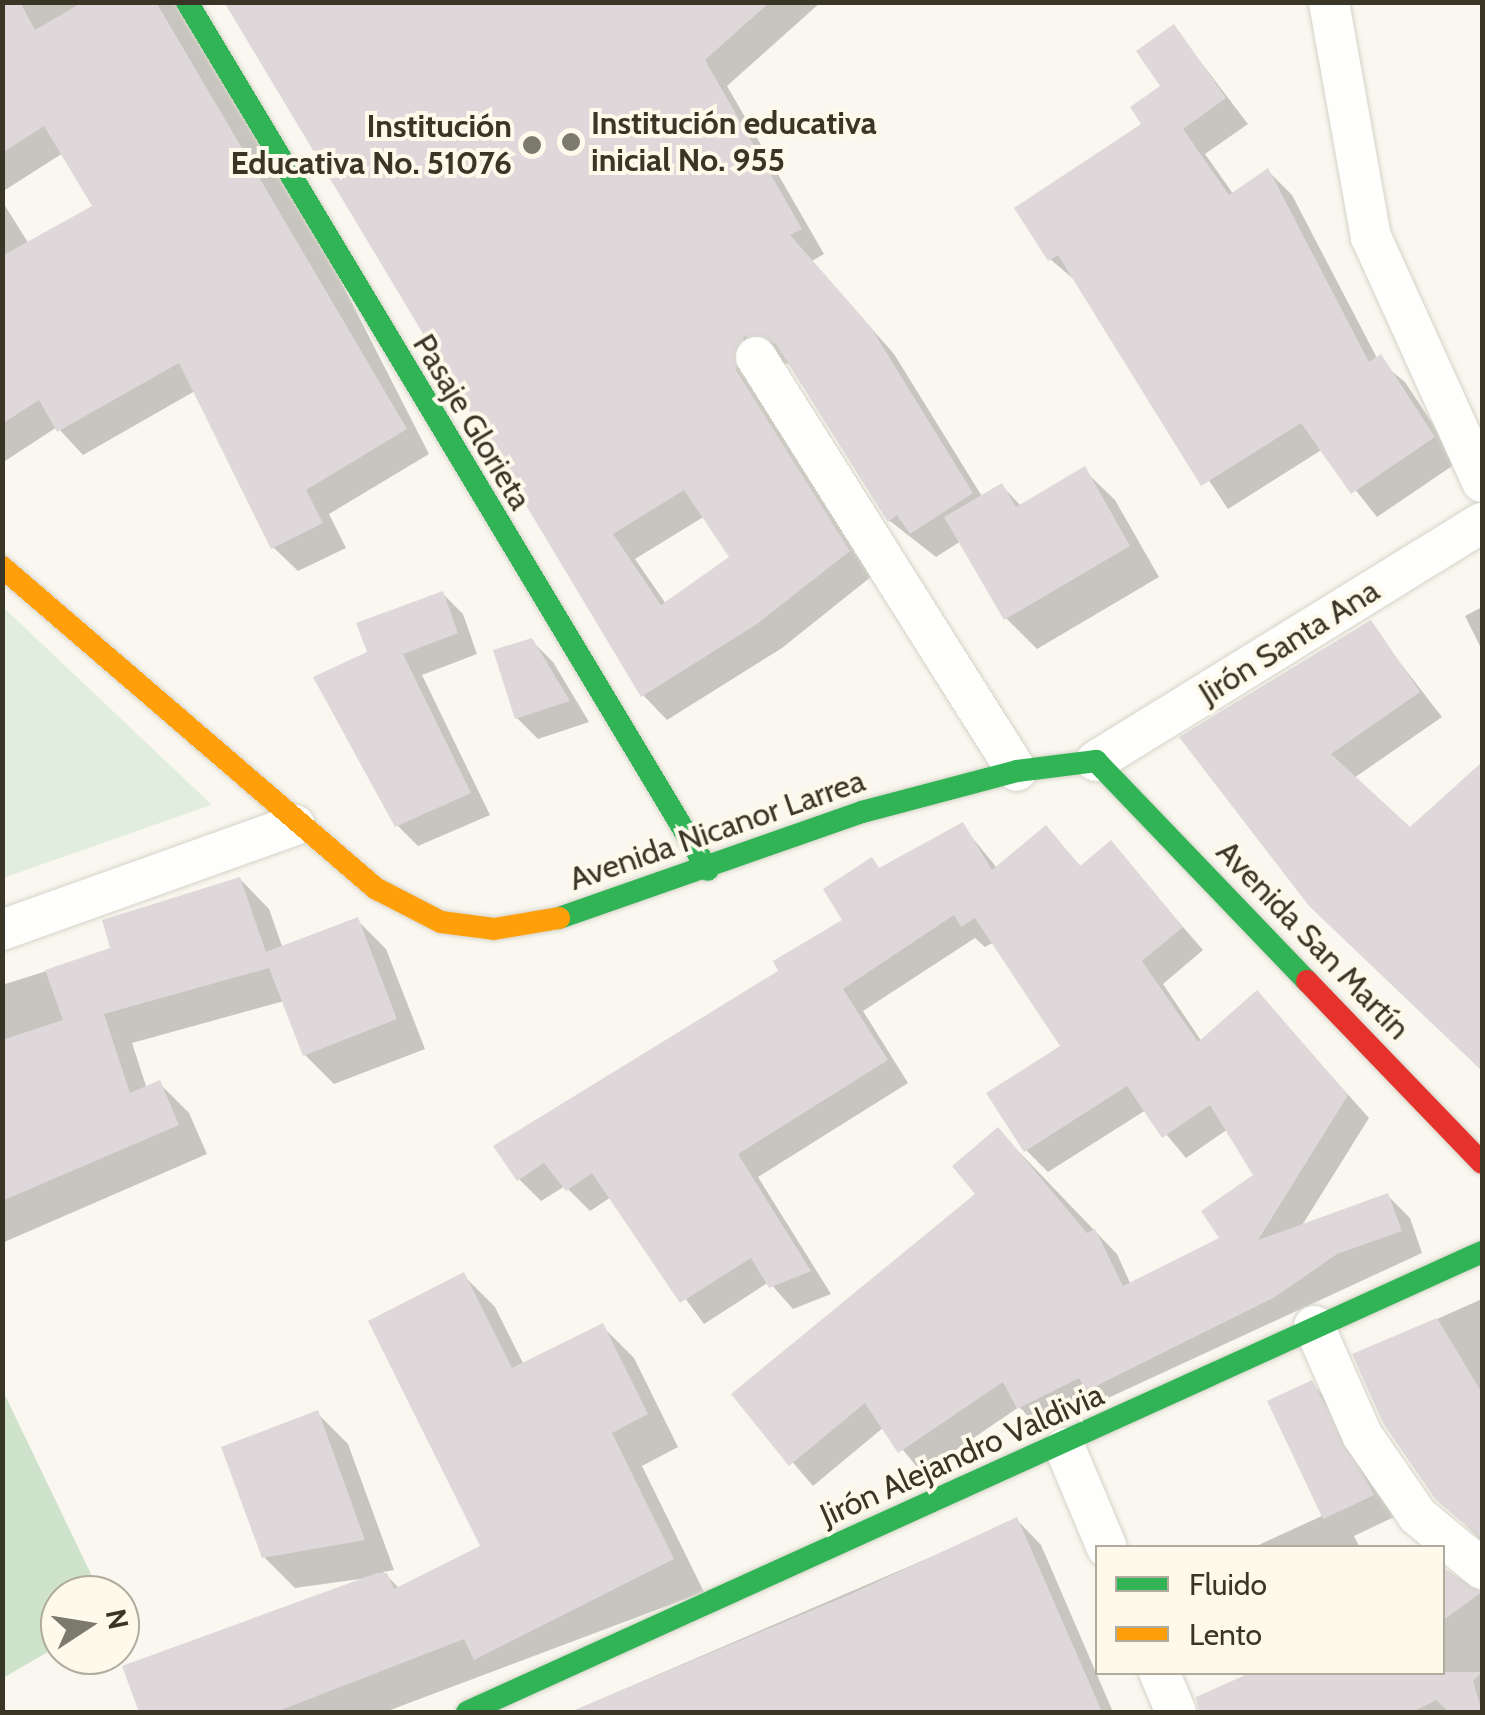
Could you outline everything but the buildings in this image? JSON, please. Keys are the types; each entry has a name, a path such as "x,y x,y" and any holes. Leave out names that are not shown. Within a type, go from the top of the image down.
{"street":[{"name":"Pasaje Glorieta","path":"187,2 708,870"},
{"path":"1329,2 1371,238 1482,482"},
{"path":"756,358 1016,770"},
{"name":"Jirón Santa Ana","path":"1096,761 1482,523"},
{"name":"Avenida Nicanor Larrea","path":"2,566 295,825 377,889 441,922 494,929 580,914 862,812 1016,770 1096,761"},
{"name":"Avenida San Martín","path":"1096,761 1482,1164"},
{"path":"2,930 295,825"},
{"name":"Jirón Alejandro Valdivia","path":"467,1712 1066,1448 1314,1326 1482,1252"},
{"path":"1314,1326 1362,1435 1418,1516 1482,1569"},
{"path":"1066,1448 1106,1545"},
{"path":"1160,1675 1176,1712"}],"green space":[{"path":"3,607 211,804 211,805 3,878"},
{"path":"3,1391 91,1575 40,1575 40,1657 3,1678"}],"traffic: fast":[{"path":"187,2 708,870"},
{"path":"559,918 862,812 1017,771 1096,761 1307,981"},
{"path":"467,1712 1482,1252"}],"traffic: slow":[{"path":"2,567 377,889 441,922 494,929 559,918"}],"traffic: jam":[{"path":"1307,981 1482,1163"}],"place":[{"name":"Institución educativa inicial No. 955","path":"571,142"},
{"name":"Institución Educativa No. 51076","path":"532,145"}]}
